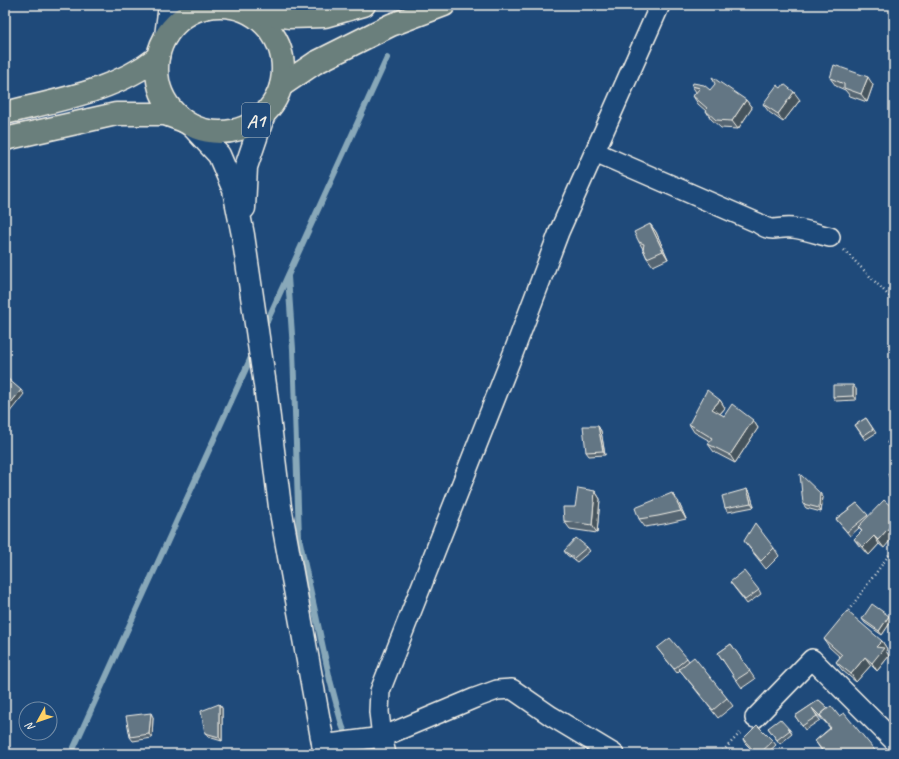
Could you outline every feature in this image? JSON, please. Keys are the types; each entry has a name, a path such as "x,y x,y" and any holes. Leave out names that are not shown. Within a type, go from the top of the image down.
{"highway":[{"name":"A1","path":"188,123 171,108 162,93 157,75 158,57 166,36 174,25 184,17 195,10 207,6 227,6 246,11 289,17 325,16 364,5"},
{"name":"A1","path":"281,86 315,62 391,25 444,5"},
{"name":"A1","path":"5,139 116,114 166,114 210,131 230,132 248,126 264,114 275,101 281,86 283,71 282,56 277,42 269,29 259,19 246,11"},
{"path":"5,113 71,97 110,85 146,66 158,57"}],"street":[{"path":"166,36 170,5"},
{"path":"384,746 379,712 380,691 514,352 559,232 660,5"},
{"path":"243,235 246,167 264,114"},
{"path":"188,123 219,155 234,190 243,235 265,385 280,507 323,750 384,746 475,698 497,690 512,689 551,716 614,754"},
{"path":"595,152 758,222 764,228 773,230 792,228 830,237"},
{"path":"755,718 812,659 894,741"}],"path":[{"path":"830,237 894,301"},
{"path":"844,615 894,548"},
{"path":"720,754 755,718"}],"building":[{"path":"834,65 868,77 861,94 844,88 844,84 830,78"},
{"path":"712,77 746,100 732,121 716,120 706,111 708,109 693,96 700,88 692,86 693,83 704,85 710,90 715,84"},
{"path":"784,84 794,92 778,114 763,104 777,85 781,88"},
{"path":"650,224 663,251 647,258 643,249 644,244 639,242 634,232"},
{"path":"7,378 21,390 6,409 5,380"},
{"path":"833,385 853,385 853,396 833,397"},
{"path":"707,390 720,400 712,409 724,416 732,404 753,420 730,455 708,444 712,438 689,424"},
{"path":"866,418 873,429 863,436 855,425"},
{"path":"583,426 598,426 603,451 586,452"},
{"path":"894,431 894,446 887,443"},
{"path":"894,472 894,487 893,487 888,474"},
{"path":"800,474 820,493 819,508 803,504"},
{"path":"578,488 595,491 592,525 564,521 563,507 575,507"},
{"path":"747,489 751,503 725,508 722,496"},
{"path":"672,493 681,511 639,519 635,508"},
{"path":"884,500 894,509 894,522 878,540 874,536 863,547 854,539 862,531 858,527"},
{"path":"857,503 868,515 847,532 836,519"},
{"path":"755,523 774,548 761,561 744,541"},
{"path":"576,538 587,547 574,558 564,551"},
{"path":"744,571 759,590 745,600 730,582"},
{"path":"872,604 889,616 879,631 862,619"},
{"path":"847,611 882,641 876,647 884,648 872,663 865,657 851,674 836,662 842,655 824,639"},
{"path":"670,638 687,658 674,669 657,648"},
{"path":"731,644 750,671 736,680 718,653"},
{"path":"694,657 727,698 713,710 679,669"},
{"path":"819,700 828,708 820,715 822,718 812,708 817,716 802,726 795,716"},
{"path":"219,704 219,737 205,733 201,711"},
{"path":"831,706 839,716 844,713 878,754 825,754 815,741 831,728 820,715"},
{"path":"894,706 894,716 889,711"},
{"path":"151,713 149,734 130,737 126,716"},
{"path":"780,719 790,730 777,740 768,728"},
{"path":"757,725 773,741 759,754 757,754 743,739"}],"waterway":[{"path":"264,328 387,58"},
{"path":"288,277 293,349 299,538 330,680 342,725 353,754"},
{"path":"71,754 253,353"}]}
